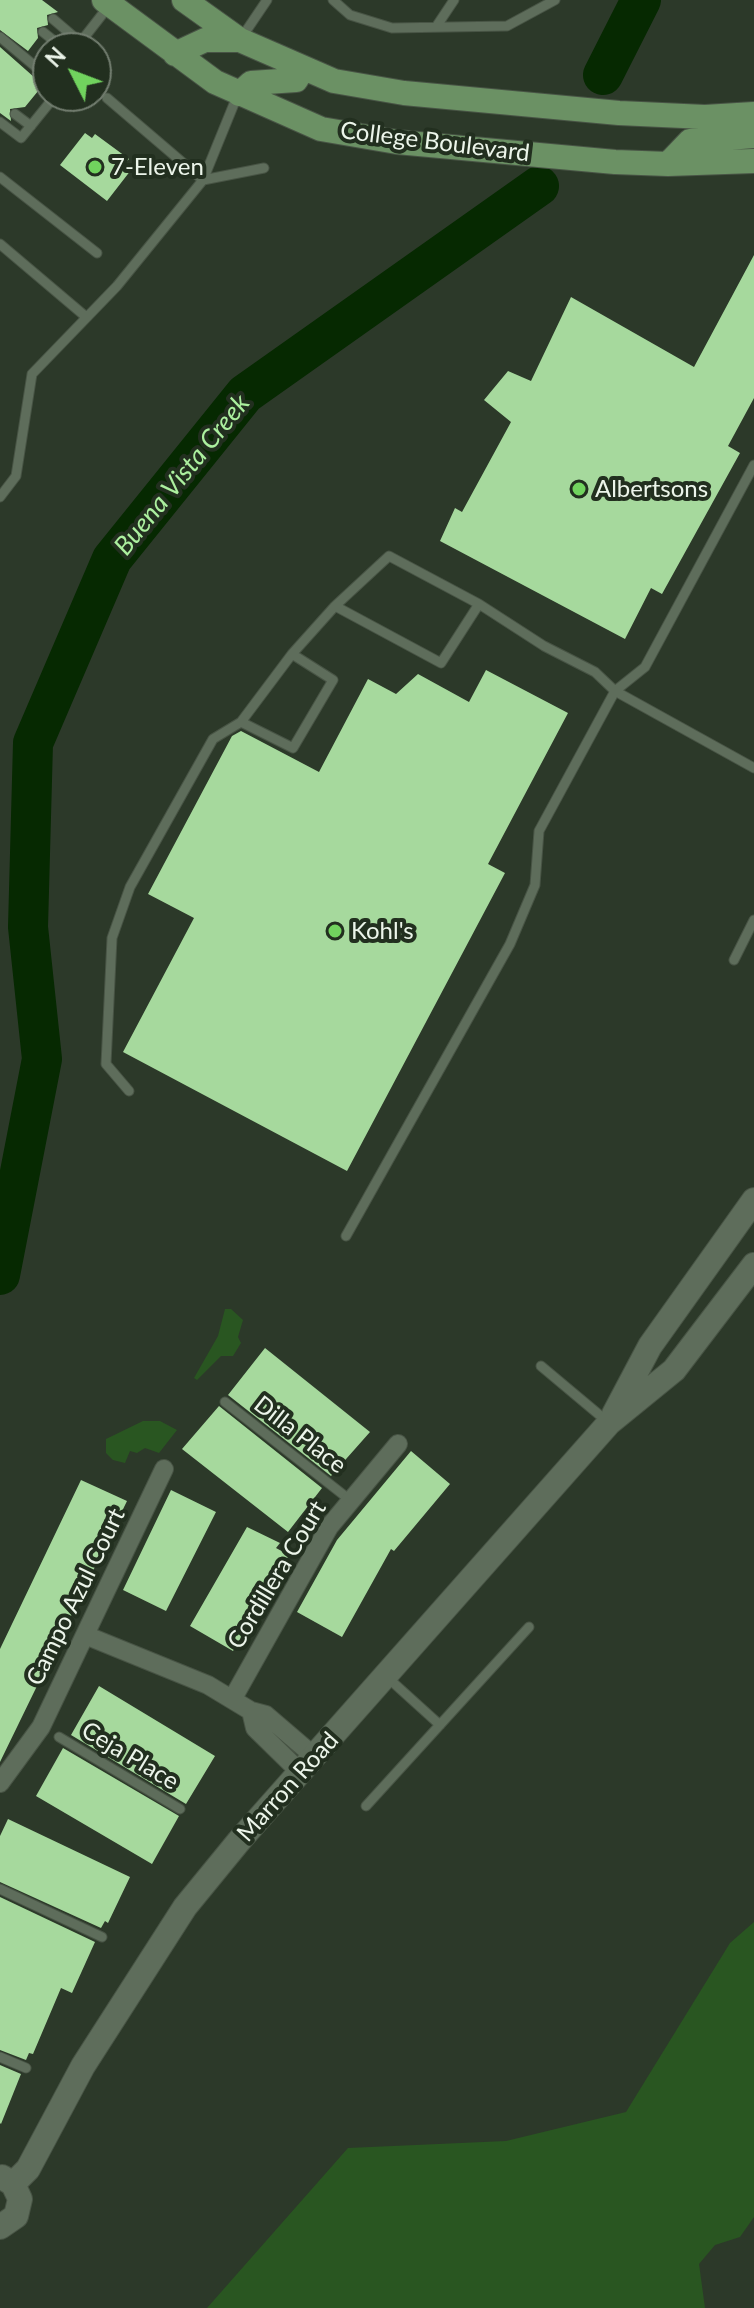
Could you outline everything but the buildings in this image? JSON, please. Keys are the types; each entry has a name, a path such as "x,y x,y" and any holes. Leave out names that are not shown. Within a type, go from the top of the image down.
{"main road":[{"name":"College Boulevard","path":"184,0 240,40 302,70 334,81 404,93 619,113 705,117 754,114"},
{"name":"College Boulevard","path":"107,2 175,54 239,94 321,129 397,142 668,164 754,161"},
{"path":"175,54 205,40 240,40"},
{"path":"239,94 251,83 296,80 302,70"},
{"path":"668,164 690,141 754,136"}],"street":[{"name":"Marron Road","path":"609,1423 650,1346 754,1200"},
{"name":"Marron Road","path":"7,2180 28,2169 83,2066 185,1907 239,1841 609,1423 674,1370 754,1265"},
{"name":"Cordillera Court","path":"233,1698 329,1527 398,1444"},
{"name":"Campo Azul Court","path":"0,1783 45,1729 85,1635 164,1469"},
{"path":"85,1635 233,1698 251,1711 266,1715 308,1765"},
{"path":"0,2227 11,2222 19,2208 7,2180"}],"lane":[{"path":"240,40 267,0"},
{"path":"333,0 350,15 392,28 507,26 555,0"},
{"path":"436,27 454,0"},
{"path":"87,32 107,2"},
{"path":"53,19 66,32"},
{"path":"0,37 32,64"},
{"path":"0,497 16,476 32,374 117,286 203,180 239,94"},
{"path":"112,102 203,180"},
{"path":"0,122 21,138 42,112"},
{"path":"15,114 31,126"},
{"path":"203,180 264,168"},
{"path":"0,177 97,253"},
{"path":"0,244 85,316"},
{"path":"346,1236 510,944 535,885 539,831 615,691 645,667 754,465"},
{"path":"129,1091 106,1064 112,938 130,887 213,739 241,722 292,654 335,606 389,556 479,604 544,646 595,672 615,691 754,768"},
{"path":"335,606 441,663 479,604"},
{"path":"241,722 293,748 333,680 292,654"},
{"path":"734,960 754,920"},
{"path":"541,1366 609,1423"},
{"name":"Dilla Place","path":"225,1402 350,1500"},
{"path":"366,1806 529,1627"},
{"path":"387,1677 440,1725"},
{"name":"Ceja Place","path":"59,1737 180,1809"},
{"path":"0,1889 102,1937"},
{"path":"0,2057 26,2068"}],"green space":[{"path":"225,1309 231,1309 243,1320 238,1337 241,1343 233,1356 221,1356 197,1380 194,1378 218,1336"},
{"path":"143,1421 160,1421 177,1430 159,1453 145,1448 137,1453 130,1451 125,1463 113,1460 106,1453 106,1439"},
{"path":"754,1922 754,2217 740,2237 715,2245 699,2264 705,2308 207,2308 348,2148 506,2141 626,2112 730,1943"}],"waterway":[{"name":"Buena Vista Creek","path":"603,75 641,0"},
{"name":"Buena Vista Creek","path":"0,1275 42,1059 28,927 33,743 112,559 245,394 539,186"}],"place":[{"name":"7-Eleven","path":"95,167"},
{"name":"Albertsons","path":"579,489"},
{"name":"Kohl's","path":"335,931"}]}
